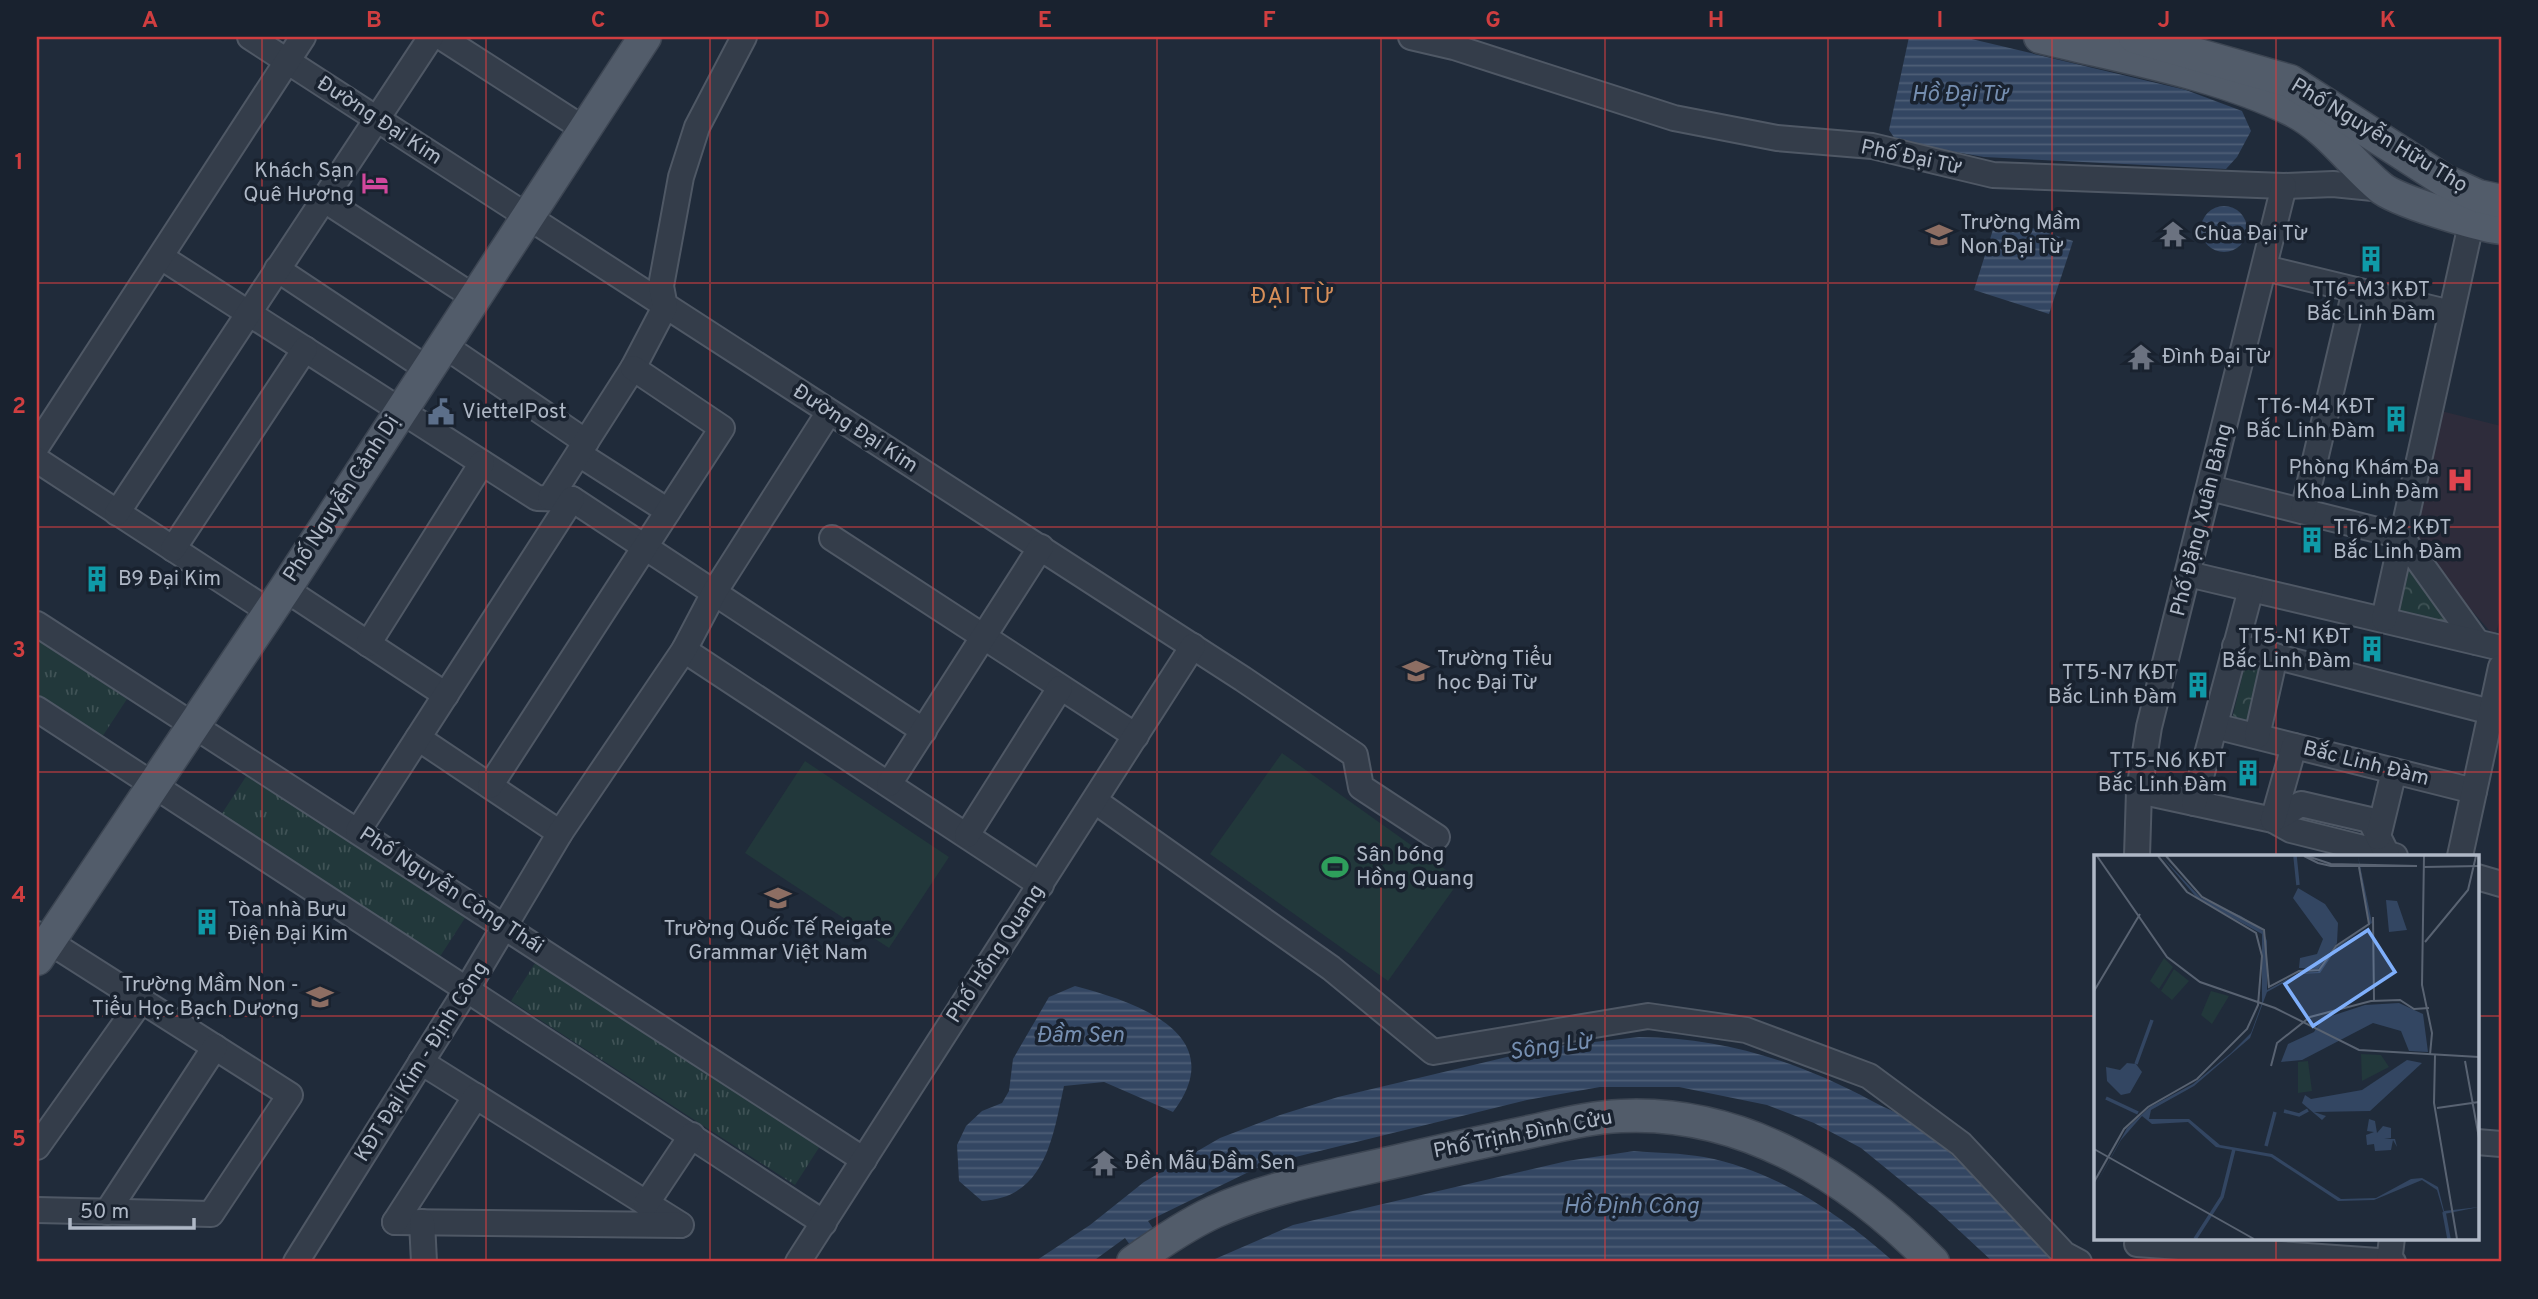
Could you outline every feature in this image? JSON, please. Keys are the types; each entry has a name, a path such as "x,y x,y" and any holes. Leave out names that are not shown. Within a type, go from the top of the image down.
{"main road":[{"name":"Phố Nguyễn Cảnh Dị","path":"41,945 154,785 277,601 434,356 645,37"},
{"name":"Phố Nguyễn Hữu Thọ","path":"2040,37 2256,92 2296,112 2340,146 2383,189 2486,226"},
{"name":"Phố Nguyễn Hữu Thọ","path":"2135,37 2290,80 2445,181 2469,192 2501,201"},
{"path":"2469,192 2501,190"},
{"name":"Phố Trịnh Đình Cửu","path":"1133,1262 1214,1212 1278,1189 1471,1144 1596,1118 1623,1116 1686,1120 1730,1130 1812,1163 1884,1214 1933,1262"}],"street":[{"name":"Đường Đại Kim","path":"250,37 1041,547 1355,755 1361,787 1437,837"},
{"path":"37,446 303,37"},
{"path":"117,513 431,37"},
{"path":"441,37 584,128"},
{"path":"358,831 446,695 561,499 582,448 633,368 665,307 660,286 681,177 697,127 744,37"},
{"name":"Phố Đại Từ","path":"1411,37 1454,47 1674,118 1777,138 1872,146 1993,175 2284,186 2333,184 2383,189"},
{"path":"2284,186 2333,166 2339,157 2340,146"},
{"name":"Phố Đặng Xuân Bảng","path":"2137,855 2138,791 2150,727 2284,186"},
{"path":"323,199 474,297"},
{"path":"2385,619 2451,313 2486,226"},
{"path":"161,257 537,498 561,499 645,546 923,731"},
{"path":"2265,268 2451,313"},
{"path":"277,270 434,356 582,448 668,511"},
{"path":"2303,512 2355,290"},
{"path":"173,549 305,349"},
{"path":"490,786 722,428 633,368"},
{"name":"KĐT Đại Kim - Định Công","path":"296,1262 561,833 684,650 715,591 829,412"},
{"path":"37,460 173,549 368,644 446,695"},
{"path":"368,644 482,463"},
{"path":"2210,488 2401,536 2477,642"},
{"path":"832,538 1136,736"},
{"path":"889,784 1041,547"},
{"path":"2188,574 2501,648"},
{"path":"2194,803 2250,589"},
{"name":"Phố Nguyễn Công Thái","path":"37,624 864,1160"},
{"name":"Phố Hồng Quang","path":"798,1262 1193,646"},
{"path":"2235,646 2494,721"},
{"path":"684,650 1041,885"},
{"path":"2257,736 2275,656"},
{"path":"2460,855 2494,721 2501,667"},
{"path":"967,835 1060,688"},
{"path":"37,709 824,1223"},
{"name":"Bắc Linh Đàm","path":"2215,726 2474,792"},
{"path":"418,738 561,833"},
{"path":"2273,820 2294,746"},
{"path":"2138,791 2273,820 2291,830 2387,849 2393,771"},
{"path":"1095,801 1331,968 1433,1052 1648,1016 1746,1030 1869,1076 1961,1144 2064,1254 2079,1262"},
{"path":"2478,877 2501,884"},
{"path":"37,1210 211,1214 290,1095 141,1001 41,945"},
{"path":"37,1147 141,1001"},
{"path":"107,1212 215,1047"},
{"path":"421,1062 476,1096 646,1204 681,1225 395,1222 476,1096"},
{"path":"646,1204 692,1135"},
{"path":"2478,1142 2501,1144"},
{"path":"422,1222 424,1262"},
{"path":"2136,1248 2391,1262 2392,1240"}],"shaded area":[{"name":"Phòng Khám Đa Khoa Linh Đàm","path":"2437,410 2501,426 2501,614 2495,637 2405,534"}],"green space":[{"path":"2409,555 2459,631 2406,620 2398,607"},
{"path":"37,640 127,699 102,737 37,695"},
{"path":"2247,657 2269,662 2255,725 2232,719"},
{"name":"Sân bóng Hồng Quang","path":"1282,753 1460,880 1388,981 1210,854"},
{"path":"805,761 949,857 889,948 745,853"},
{"path":"247,775 465,918 439,958 221,815"},
{"path":"537,960 820,1146 795,1185 511,1001"}],"water":[{"name":"Hồ Đại Từ","path":"1909,37 1963,37 2186,90 2242,111 2251,131 2237,157 2226,169 1984,157 1897,142 1889,130"},
{"path":"2224,206 2240,213 2247,229 2240,245 2224,252 2208,245 2201,229 2208,213"},
{"path":"1997,217 2073,241 2049,314 1974,290"},
{"name":"Đầm Sen","path":"1075,986 1124,1001 1169,1026 1184,1042 1191,1062 1188,1085 1173,1112 1104,1082 1064,1086 1050,1144 1033,1176 1020,1189 1003,1197 982,1201 959,1181 957,1145 966,1126 982,1111 1002,1103 1009,1091 1013,1059 1049,997"},
{"name":"Sông Lừ","path":"1639,1037 1701,1042 1760,1054 1816,1074 1908,1119 1955,1157 2054,1262 1993,1262 1937,1210 1861,1148 1814,1123 1767,1105 1679,1087 1600,1087 1527,1100 1263,1165 1148,1221 1153,1228 1130,1245 1125,1238 1092,1262 1034,1262 1090,1225 1144,1182 1220,1138 1280,1115 1338,1097 1549,1047"},
{"name":"Hồ Định Công","path":"1634,1151 1704,1157 1757,1173 1829,1211 1894,1262 1208,1262 1293,1225 1567,1161"}],"place":[{"name":"Khách Sạn Quê Hương","path":"375,183"},
{"name":"Chùa Đại Từ","path":"2173,234"},
{"name":"Trường Mầm Non Đại Từ","path":"1939,235"},
{"name":"TT6-M3 KĐT Bắc Linh Đàm","path":"2371,259"},
{"name":"Đình Đại Từ","path":"2141,357"},
{"name":"ViettelPost","path":"441,412"},
{"name":"TT6-M4 KĐT Bắc Linh Đàm","path":"2396,419"},
{"name":"Phòng Khám Đa Khoa Linh Đàm","path":"2460,480"},
{"name":"TT6-M2 KĐT Bắc Linh Đàm","path":"2312,540"},
{"name":"B9 Đại Kim","path":"97,579"},
{"name":"TT5-N1 KĐT Bắc Linh Đàm","path":"2372,649"},
{"name":"Trường Tiểu học Đại Từ","path":"1416,671"},
{"name":"TT5-N7 KĐT Bắc Linh Đàm","path":"2198,685"},
{"name":"TT5-N6 KĐT Bắc Linh Đàm","path":"2248,773"},
{"name":"Sân bóng Hồng Quang","path":"1335,867"},
{"name":"Trường Quốc Tế Reigate Grammar Việt Nam","path":"778,898"},
{"name":"Tòa nhà Bưu Điện Đại Kim","path":"207,922"},
{"name":"Trường Mầm Non - Tiểu Học Bạch Dương","path":"320,997"},
{"name":"Đền Mẫu Đầm Sen","path":"1104,1163"}],"district":[{"name":"ĐẠI TỪ","path":"1293,297"}]}
